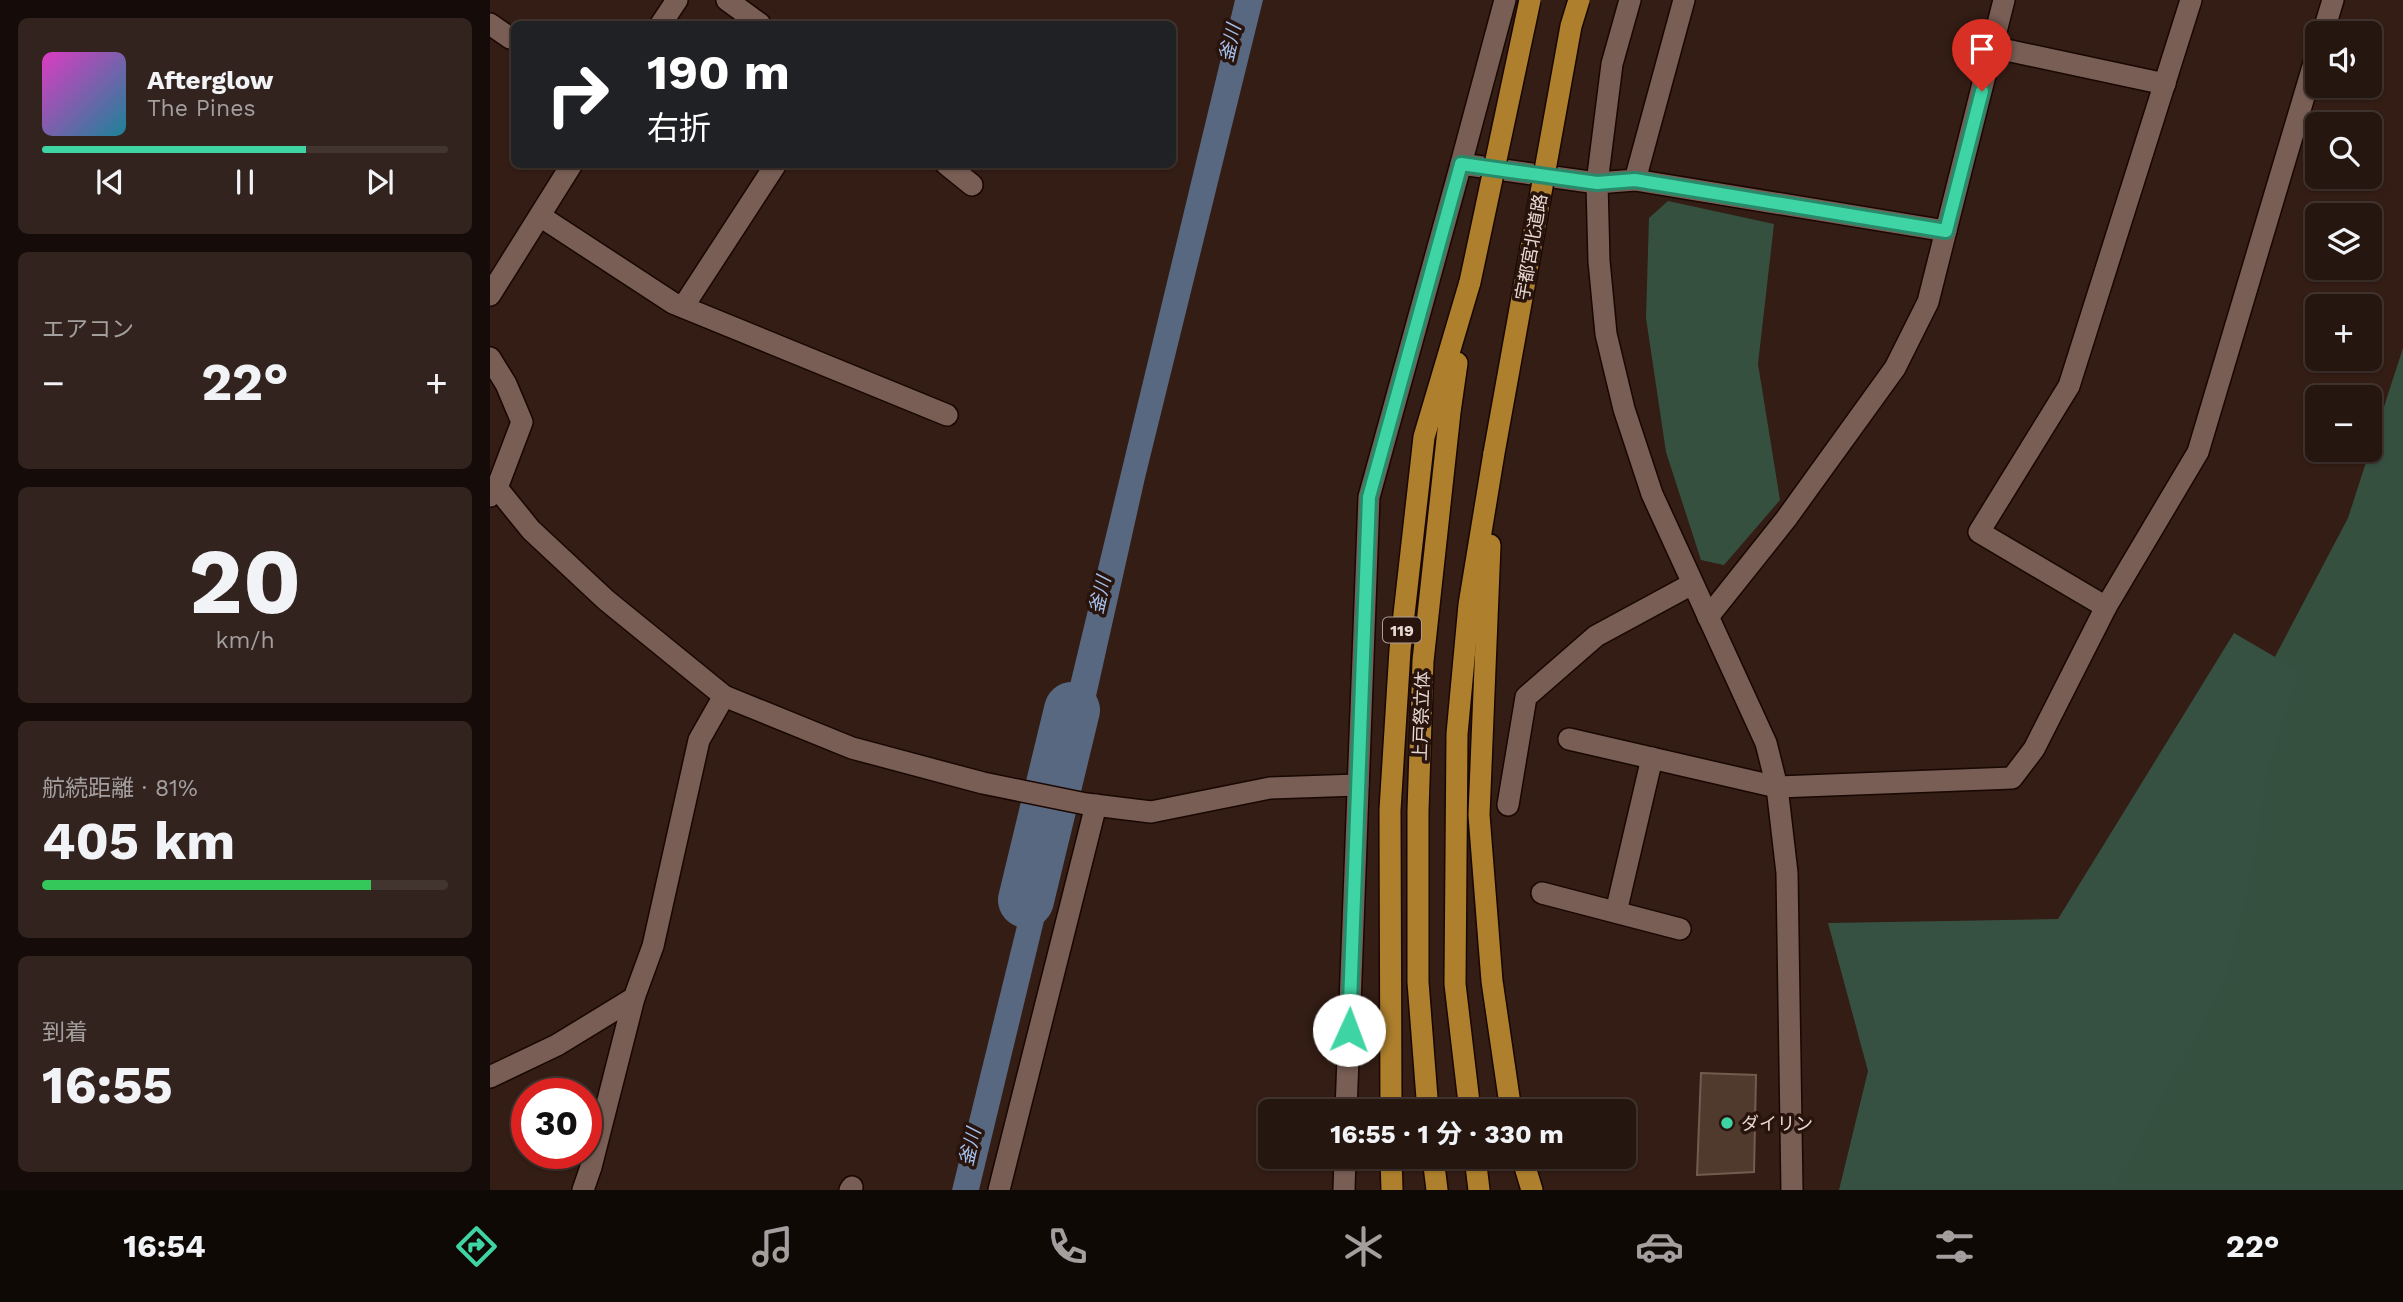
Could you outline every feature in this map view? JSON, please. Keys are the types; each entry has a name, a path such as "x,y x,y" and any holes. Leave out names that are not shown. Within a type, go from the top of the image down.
{"highway":[{"name":"119","path":"1391,1099 1390,810 1401,637 1424,437 1469,282 1530,0"},
{"name":"宇都宮北道路","path":"1494,453 1571,26 1579,0"},
{"name":"上戸祭立体","path":"1427,1099 1418,982 1418,811 1423,662 1450,412 1469,282"},
{"name":"上戸祭立体","path":"1469,1099 1455,984 1457,734 1469,605 1494,453"},
{"path":"1494,453 1479,815 1492,981 1509,1099"},
{"path":"1391,1169 1392,1190"},
{"path":"1434,1169 1437,1190"},
{"path":"1476,1169 1479,1190"},
{"path":"1526,1169 1532,1190"}],"street":[{"path":"663,21 677,0"},
{"path":"727,0 756,21"},
{"path":"1346,1099 1369,497 1505,0"},
{"path":"1630,0 1612,64 1597,183 1599,261 1606,334 1618,384 1652,494 1766,743 1777,787 1787,873 1791,1190"},
{"path":"1635,180 1684,0"},
{"path":"1708,617 1786,519 1895,368 1928,302 2004,0"},
{"path":"2106,607 1979,532 2068,386 2191,0"},
{"path":"2327,21 2333,0"},
{"path":"490,24 510,38"},
{"path":"1992,47 2165,83"},
{"path":"1569,739 1777,787 2012,778 2034,749 2106,607 2199,452 2305,93"},
{"path":"1461,164 1597,183 1635,180 1946,231"},
{"path":"490,295 569,168"},
{"path":"683,307 773,168"},
{"path":"951,168 972,185"},
{"path":"540,215 662,296 683,307 947,415"},
{"path":"490,358 506,384 522,422 494,492 606,600 724,696 852,748 983,783 1091,805 1151,812 1270,788 1358,785"},
{"path":"1508,805 1526,697 1596,636 1692,584"},
{"path":"583,1190 634,998 653,946 699,740 724,696"},
{"path":"1616,912 1652,758"},
{"path":"999,1190 1091,805"},
{"path":"1542,893 1680,929"},
{"path":"490,1077 557,1045 634,998"},
{"path":"1343,1190 1344,1169"}],"green space":[{"path":"1668,201 1774,224 1758,364 1780,500 1724,565 1701,560 1666,452 1646,318 1649,218"},
{"path":"2403,348 2403,1190 2023,1190 2048,1088 2348,518 2366,462 2382,462 2382,413"},
{"path":"2234,633 2299,671 2268,770 2252,870 2226,979 2113,1190 1839,1190 1868,1071 1828,923 2058,919"}],"water":[{"path":"1235,0 1263,0 1145,478 1075,790 1046,784"},
{"path":"1042,824 1066,830 979,1190 952,1190"}],"building":[{"name":"ダイリン","path":"1701,1073 1756,1075 1754,1172 1697,1175"}],"waterway":[{"name":"釜川","path":"1026,900 1072,710"}],"place":[{"name":"ダイリン","path":"1727,1123"}],"route":[{"path":"1349,1030 1369,497 1461,164 1597,183 1635,180 1946,231 1982,91"}]}
